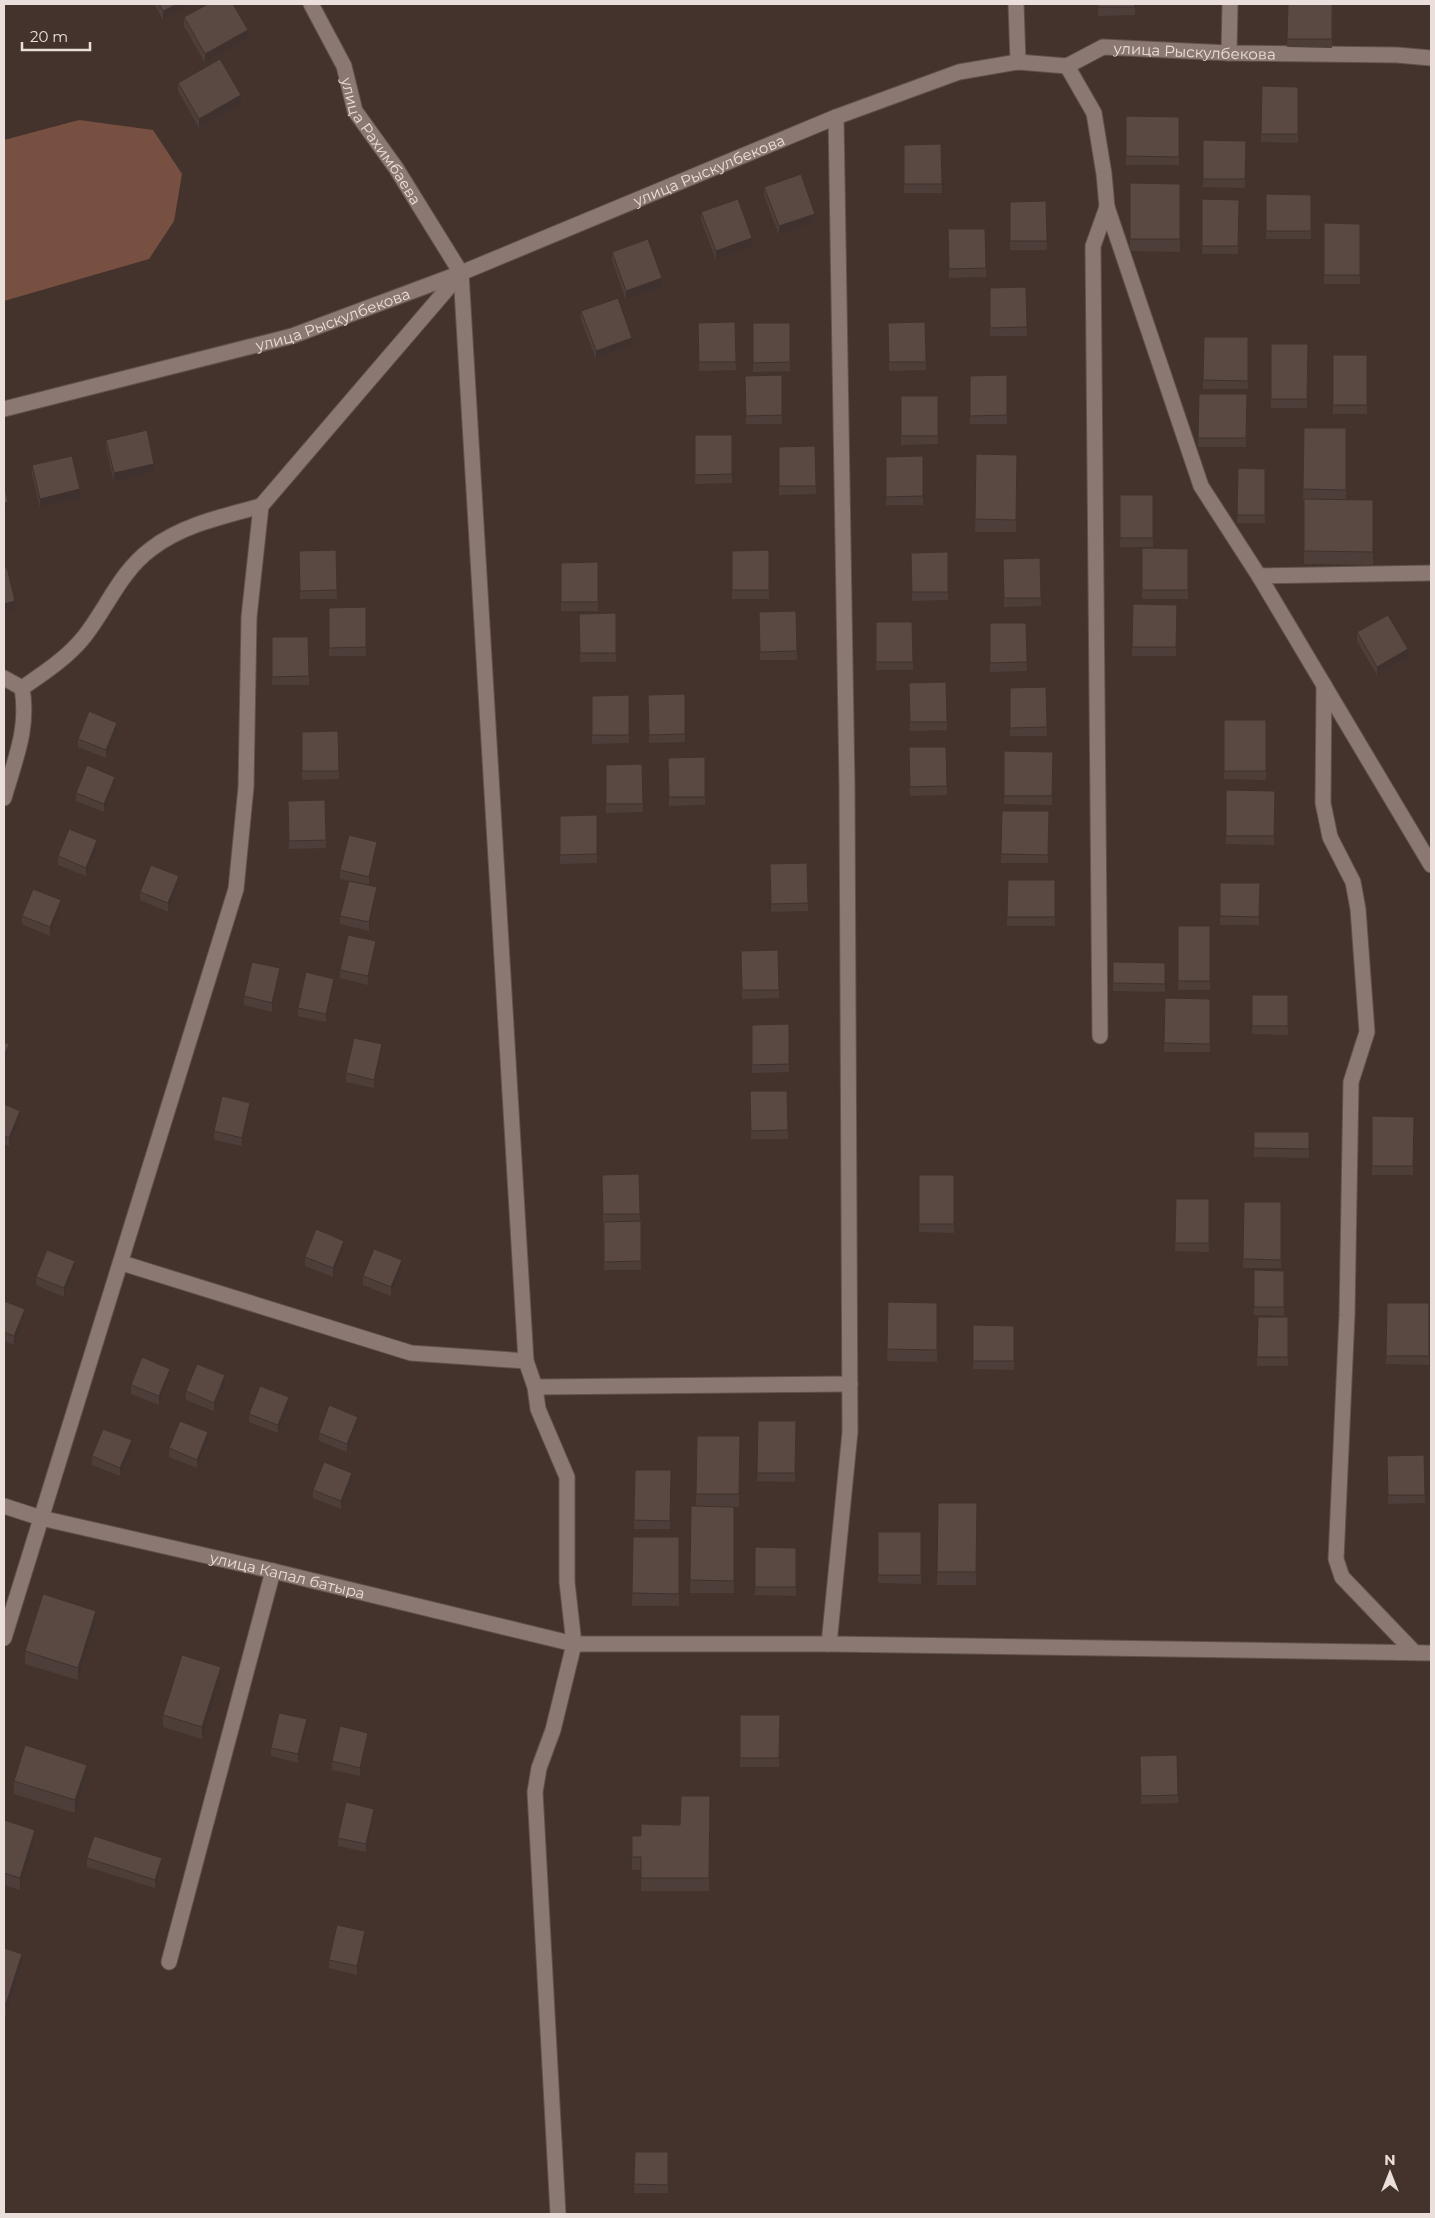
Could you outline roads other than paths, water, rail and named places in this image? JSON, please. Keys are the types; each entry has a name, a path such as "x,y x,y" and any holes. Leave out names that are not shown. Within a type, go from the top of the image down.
{"street":[{"name":"улица Рахимбаева","path":"311,4 344,66 355,111 396,168 461,273"},
{"path":"1016,4 1018,62"},
{"path":"1229,53 1230,4"},
{"name":"улица Рыскулбекова","path":"4,409 292,336 461,273 836,117 959,72 1018,62 1067,66 1104,47 1229,53 1397,55 1431,58"},
{"path":"1067,66 1094,113 1104,174 1107,207 1201,486 1259,576 1431,865"},
{"path":"829,1644 850,1432 847,786 836,117"},
{"path":"1100,1036 1093,246 1107,207"},
{"path":"22,688 64,658 84,637 128,571 152,548 170,537 204,522 261,506 461,273"},
{"path":"461,273 526,1361 535,1386 538,1409 567,1477 567,1582 574,1644 553,1730 539,1768 535,1792 558,2214"},
{"path":"4,1638 236,889 246,787 250,616 261,506"},
{"path":"1259,576 1431,573"},
{"path":"4,678 22,688"},
{"path":"1324,685 1323,803 1330,837 1353,882 1358,909 1368,1032 1351,1082 1347,1315 1336,1559 1342,1577 1414,1652"},
{"path":"4,798 21,740 25,710 22,688"},
{"path":"122,1262 411,1353 526,1361"},
{"path":"535,1386 850,1384"},
{"name":"улица Капал батыра","path":"4,1506 42,1518 273,1571 574,1644 829,1644 1431,1653"},
{"path":"169,1962 273,1571"}]}
